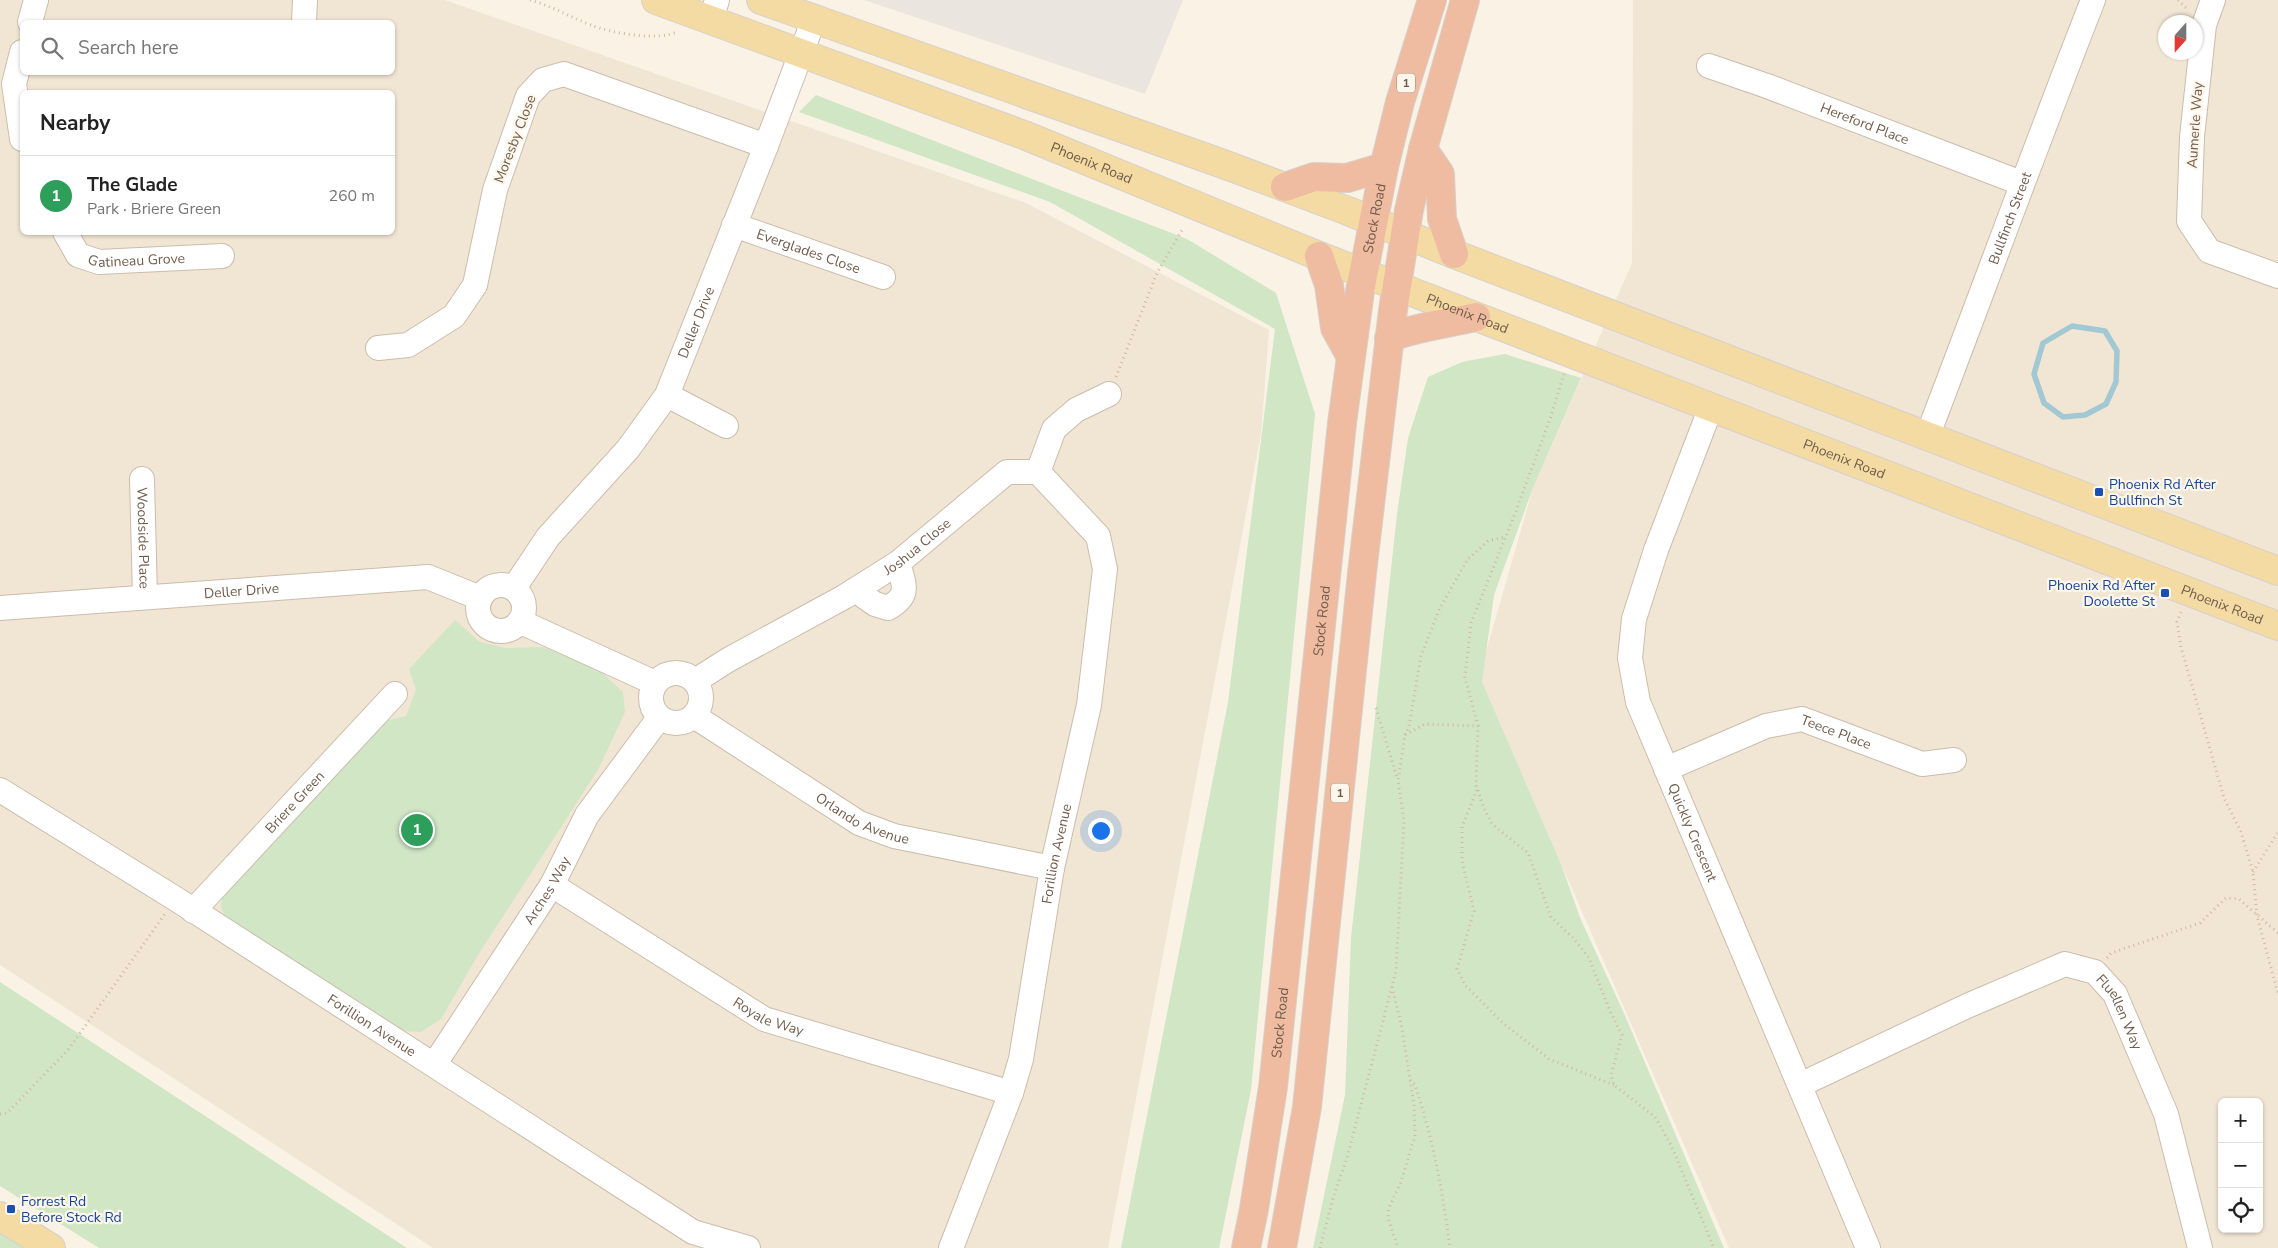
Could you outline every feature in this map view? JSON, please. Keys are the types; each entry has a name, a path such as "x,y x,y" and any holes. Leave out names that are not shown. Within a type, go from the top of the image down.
{"highway":[{"name":"Stock Road","path":"1246,1248 1254,1210 1273,1087 1350,355 1372,221 1384,167 1400,102 1432,0"},
{"name":"1","path":"1282,1248 1307,1107 1362,573 1396,285 1423,149 1465,0"},
{"path":"1423,149 1440,174 1442,219 1454,254"},
{"path":"1285,187 1314,177 1347,178 1384,167"},
{"path":"1319,256 1328,286 1335,328 1350,355"},
{"path":"1389,338 1416,328 1438,326 1476,317"}],"main road":[{"name":"Phoenix Road","path":"656,0 685,12 714,10 802,54 1024,135 1319,256 2278,626"},
{"path":"760,0 1285,187 1927,437 2278,571"},
{"path":"0,1216 51,1248"}],"street":[{"path":"31,20 36,0"},
{"path":"304,20 306,0"},
{"name":"Bullfinch Street","path":"1927,437 1994,263 2021,183 2093,0"},
{"name":"Aumerle Way","path":"2213,0 2204,25 2193,128 2190,221 2209,251 2278,276"},
{"name":"Deller Drive","path":"514,588 548,537 628,449 667,395 802,54 814,19"},
{"path":"20,60 14,84 20,125"},
{"name":"Hereford Place","path":"1709,66 1767,86 2021,183"},
{"name":"Moresby Close","path":"378,348 408,345 454,316 475,285 495,190 528,96 543,80 564,74 766,146"},
{"name":"Everglades Close","path":"734,225 883,277"},
{"name":"Gatineau Grove","path":"67,235 78,255 99,262 222,256"},
{"path":"1038,472 1054,429 1076,410 1109,394"},
{"path":"667,395 726,426"},
{"name":"Quickly Crescent","path":"1711,407 1656,550 1634,619 1630,658 1638,702 1868,1248"},
{"name":"Joshua Close","path":"695,681 728,660 855,590 898,563 1007,472 1038,472"},
{"name":"Forillion Avenue","path":"951,1248 1011,1093 1021,1060 1052,868 1089,705 1105,569 1098,536 1038,472"},
{"name":"Woodside Place","path":"142,478 145,597"},
{"path":"855,590 874,604 888,608 900,601 905,590 898,563"},
{"name":"Deller Drive","path":"0,608 428,577 480,598"},
{"path":"504,585 514,588 522,598 525,610 521,622 512,630 500,632 489,629 481,621 477,610 480,598 486,590 494,586 504,585"},
{"path":"521,622 655,683"},
{"path":"678,673 695,681 701,693 700,707 694,716 686,722 672,724 659,718 651,705 651,693 655,683 666,674 678,673"},
{"name":"Briere Green","path":"184,905 395,694"},
{"name":"Orlando Avenue","path":"694,716 859,823 894,836 1052,868"},
{"name":"Arches Way","path":"434,1065 552,885 587,816 659,718"},
{"name":"Teece Place","path":"1666,769 1766,726 1802,719 1922,764 1954,760"},
{"name":"Forillion Avenue","path":"0,790 184,905 693,1232 748,1248"},
{"name":"Royale Way","path":"552,885 764,1019 1011,1093"},
{"name":"Fluellen Way","path":"1800,1085 1967,1006 2065,964 2096,972 2115,994 2166,1114 2200,1248"}],"path":[{"path":"530,0 566,12 592,25 615,32 660,36 674,33 685,12"},
{"path":"1109,394 1157,273 1182,230"},
{"path":"1564,374 1550,419 1471,623 1466,677 1478,726 1477,790 1484,809 1493,825 1528,853 1551,917 1574,939 1589,958 1610,1011 1622,1035 1611,1075 1614,1085"},
{"path":"1398,781 1421,656 1440,610 1467,560 1488,541 1505,537"},
{"path":"2177,622 2181,647 2224,798 2241,832 2253,872 2257,916 2278,994"},
{"path":"1320,1248 1333,1198 1348,1158 1396,971 1404,821 1398,781 1376,708"},
{"path":"1405,735 1425,724 1478,726"},
{"path":"1477,790 1462,827 1462,861 1474,911 1457,970 1465,985 1503,1023 1549,1059 1614,1085 1655,1117 1671,1145 1714,1248"},
{"path":"2253,872 2278,832"},
{"path":"2096,972 2111,953 2200,923 2226,898 2239,899 2278,933"},
{"path":"0,1114 7,1113 68,1050 184,905"},
{"path":"1392,987 1401,1023 1414,1105 1415,1136 1388,1218 1398,1248"},
{"path":"1409,1080 1415,1085 1429,1129 1440,1176 1450,1248"}],"shaded area":[{"path":"0,0 445,0 1026,203 1269,330 1261,434 1108,1248 433,1248 0,965"},
{"path":"864,0 1183,0 1145,94"},
{"path":"1633,0 2278,0 2278,1248 1729,1248 1479,676 1533,488 1632,263"}],"green space":[{"path":"816,95 1187,239 1276,293 1315,414 1251,1090 1219,1248 1121,1248 1228,702 1275,329 1050,202 799,112"},
{"path":"1505,354 1581,378 1533,488 1494,595 1482,682 1561,864 1581,920 1623,1011 1724,1248 1313,1248 1345,1095 1351,938 1397,514 1408,438 1428,377 1462,362"},
{"path":"455,620 480,642 506,648 543,647 598,669 623,692 625,712 598,770 478,955 441,1019 421,1032 401,1031 229,925 221,907 222,889 385,721 406,716 416,690 409,669"},
{"path":"0,982 407,1248 99,1248 0,1186"},
{"path":"0,1233 24,1248 0,1248"}],"waterway":[{"path":"2072,326 2105,331 2117,351 2116,382 2106,404 2085,415 2063,417 2044,403 2034,374 2043,343 2072,326"}],"place":[{"name":"Phoenix Rd After Bullfinch St","path":"2099,492"},
{"name":"Phoenix Rd After Doolette St","path":"2165,593"},
{"name":"The Glade","path":"417,830"},
{"name":"Forrest Rd Before Stock Rd","path":"11,1209"}]}
